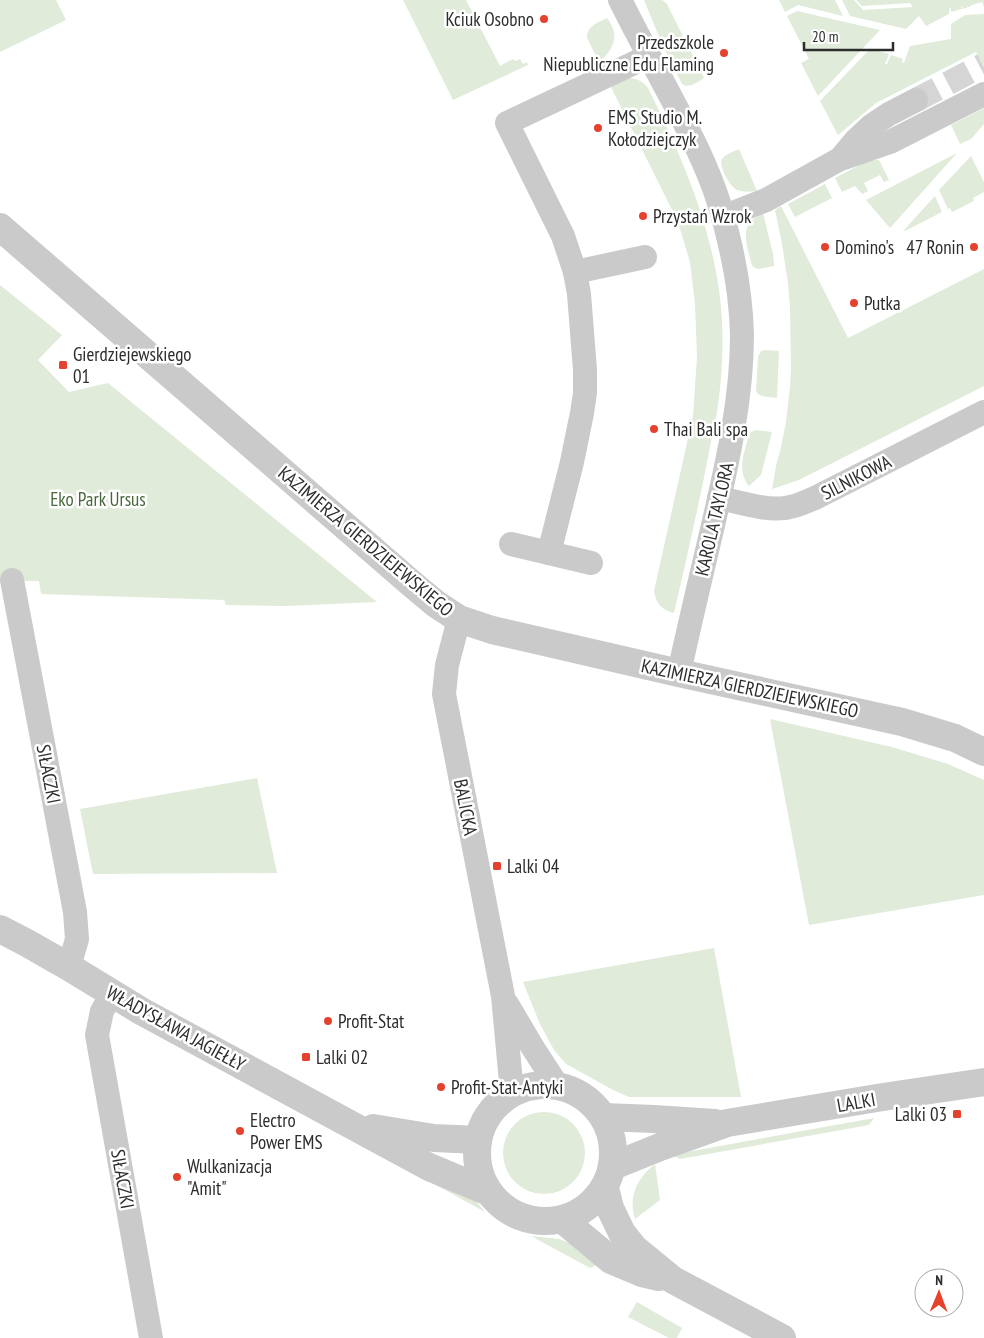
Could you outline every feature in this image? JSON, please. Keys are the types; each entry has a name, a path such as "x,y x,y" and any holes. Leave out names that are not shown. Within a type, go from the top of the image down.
{"street":[{"name":"KAROLA TAYLORA","path":"620,0 692,136 707,170 723,217 738,292 742,342 737,412 679,673"},
{"path":"550,552 572,462 585,393 580,294 563,236 507,123 650,56"},
{"path":"723,217 766,200 840,159 890,142 984,94"},
{"path":"840,159 871,126 916,100"},
{"name":"KAZIMIERZA GIERDZIEJEWSKIEGO","path":"0,227 412,584 436,604 459,619 492,630 902,722 955,738 984,752"},
{"path":"575,272 645,257"},
{"name":"SILNIKOWA","path":"719,498 761,507 784,509 800,504 984,412"},
{"path":"511,544 591,563"},
{"name":"SIŁACZKI","path":"12,580 75,912 77,939 69,967"},
{"name":"BALICKA","path":"459,619 447,665 444,694 503,996 512,1094"},
{"name":"WŁADYSŁAWA JAGIEŁŁY","path":"0,929 69,967 141,1011 429,1167 489,1192"},
{"name":"SIŁACZKI","path":"112,994 102,1011 97,1035 151,1338"},
{"name":"BALICKA","path":"503,996 557,1085"},
{"name":"LALKI","path":"609,1177 660,1147 727,1123 984,1082"},
{"path":"609,1177 594,1202 579,1213 563,1220 546,1222 530,1220 514,1214 500,1205 489,1192 481,1176 477,1158 478,1140 482,1126 500,1102 526,1087 557,1085 571,1089 584,1096 604,1117 611,1133 614,1150 609,1177 610,1208 627,1240 673,1280 782,1338"},
{"name":"LALKI","path":"604,1117 727,1123"},
{"name":"WŁADYSŁAWA JAGIEŁŁY","path":"353,1125 434,1138 478,1140"},
{"path":"563,1220 611,1260 642,1273 673,1280"}],"green space":[{"path":"0,0 56,0 66,20 0,52"},
{"path":"403,0 466,0 500,66 513,59 515,61 520,59 523,64 527,62 528,65 453,100"},
{"path":"644,0 662,0 667,4 704,78 688,86 682,84 663,46"},
{"path":"779,0 835,0 843,16 798,5 785,12"},
{"path":"842,0 854,0 863,10 913,7 910,3 862,6 856,0 984,0 984,7 982,2 972,4 963,9 961,6 962,9 951,12 950,7 949,14 926,26 919,16 906,29 850,16"},
{"path":"797,11 880,30 818,96 801,63 809,59 787,16"},
{"path":"984,14 984,66 976,52 876,103 838,135 820,101 870,49 889,54 885,64 887,64 891,55 903,59 902,62 904,63 910,46 951,39 951,24 965,15"},
{"path":"607,18 613,28 614,39 609,52 599,62 587,38 587,34 593,25"},
{"path":"626,78 638,80 648,88 679,155 697,201 711,248 721,307 722,360 717,412 674,613 660,606 654,591 693,416 697,356 695,304 690,262 678,222 609,83"},
{"path":"984,108 984,124 971,139 960,144 951,125"},
{"path":"739,149 757,191 737,190 725,176 721,162 723,157"},
{"path":"957,153 890,228 866,200"},
{"path":"971,156 984,182 984,192 973,198 974,201 952,212 950,208 948,209 939,190"},
{"path":"869,160 879,160 889,180 884,182 880,175 864,183 868,191 862,194 855,186 842,192 835,178"},
{"path":"825,184 832,198 795,217 788,204"},
{"path":"935,196 942,212 905,231 904,230"},
{"path":"781,206 848,338 984,269 984,386 799,480 772,489 786,422 791,369 788,283 775,210"},
{"path":"763,213 774,266 758,269 753,267 751,263 746,233 752,220"},
{"name":"Eko Park Ursus","path":"0,285 62,335 38,360 69,392 108,383 377,602 285,606 226,605 224,600 41,594 39,581 0,581"},
{"path":"761,351 779,351 777,398 762,396 756,391 758,357"},
{"path":"756,430 772,432 761,475 749,486 745,480 742,467 749,435"},
{"path":"770,719 892,747 948,764 984,780 984,895 809,925"},
{"path":"257,778 277,873 93,874 80,809"},
{"path":"714,948 741,1097 629,1097 613,1090 566,1064 554,1050 540,1024 523,982"},
{"path":"536,1112 552,1112 567,1119 578,1130 585,1145 582,1169 573,1182 552,1194 536,1194 521,1187 510,1176 503,1161 503,1145 510,1130 521,1119"},
{"path":"874,1118 869,1125 680,1159 674,1156 687,1152"},
{"path":"655,1164 660,1200 635,1219 633,1203 636,1188 643,1175"},
{"path":"436,1185 476,1201 485,1212"},
{"path":"531,1236 559,1239 570,1243 598,1265 590,1268"},
{"path":"637,1302 682,1328 677,1338 669,1338 628,1317"}],"tunnel":[{"path":"916,100 983,65"}],"place":[{"name":"Kciuk Osobno","path":"544,19"},
{"name":"Przedszkole Niepubliczne Edu Flaming","path":"724,53"},
{"name":"EMS Studio M. Kołodziejczyk","path":"598,128"},
{"name":"Przystań Wzrok","path":"643,216"},
{"name":"Domino's","path":"825,247"},
{"name":"47 Ronin","path":"974,247"},
{"name":"Putka","path":"854,303"},
{"name":"Gierdziejewskiego 01","path":"63,365"},
{"name":"Thai Bali spa","path":"654,429"},
{"name":"Lalki 04","path":"497,866"},
{"name":"Profit-Stat","path":"328,1021"},
{"name":"Lalki 02","path":"306,1057"},
{"name":"Profit-Stat-Antyki","path":"441,1087"},
{"name":"Lalki 03","path":"957,1114"},
{"name":"Electro Power EMS","path":"240,1131"},
{"name":"Wulkanizacja \"Amit\"","path":"177,1177"}]}
